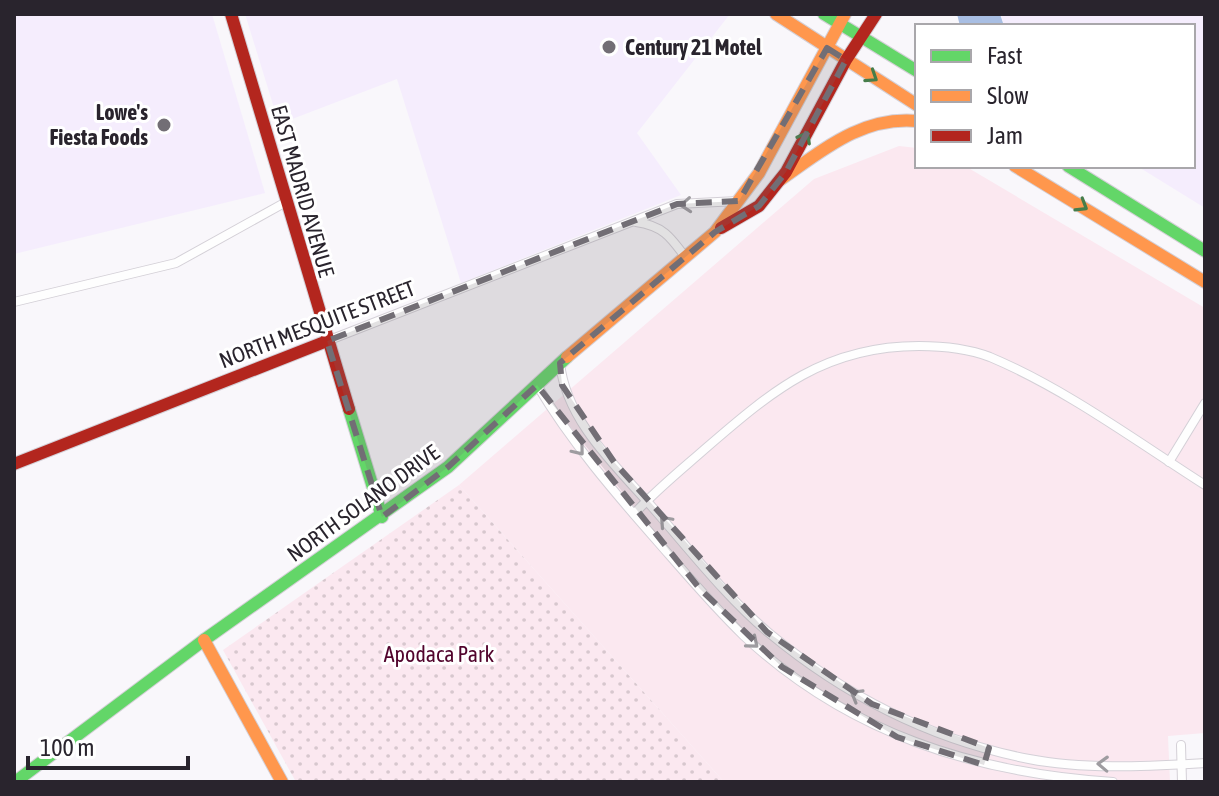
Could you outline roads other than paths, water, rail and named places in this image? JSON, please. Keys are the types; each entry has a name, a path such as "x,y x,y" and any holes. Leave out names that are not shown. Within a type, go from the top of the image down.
{"main road":[{"name":"EAST MADRID AVENUE","path":"231,14 382,517"},
{"path":"776,14 915,104"},
{"path":"824,14 842,18 861,36 915,70"},
{"name":"NORTH SOLANO DRIVE","path":"715,232 759,206 780,180 846,60 876,14"},
{"name":"NORTH SOLANO DRIVE","path":"15,782 204,640 382,517 448,467 560,363 715,232 759,173 842,18"},
{"path":"780,180 830,143 856,131 889,121 915,121"},
{"path":"1018,168 1205,282"},
{"path":"1071,168 1205,251"},
{"name":"NORTH MESQUITE STREET","path":"14,464 327,341"},
{"path":"204,640 282,782"}],"street":[{"name":"NORTH MESQUITE STREET","path":"327,341 677,204 739,201"},
{"path":"14,302 176,263 286,202"},
{"path":"635,222 655,225 669,233 686,258"},
{"path":"634,514 646,500 792,379 836,357 885,346 937,346 988,356 1046,385 1205,485"},
{"path":"560,363 562,385 571,405 646,500 767,632 850,692 915,724 1031,760 1181,765 1205,763"},
{"path":"537,385 575,445 745,636 820,693 897,737 984,765 1051,777 1113,782"},
{"path":"1169,462 1205,403"},
{"path":"820,693 830,679"},
{"path":"1181,745 1182,782"},
{"path":"984,765 989,748"}],"water":[{"path":"957,14 1000,14 1003,24 960,24"}],"place":[{"name":"Century 21 Motel","path":"609,47"},
{"name":"Lowe's Fiesta Foods","path":"164,125"}],"park label":[{"name":"Apodaca Park","path":"439,654"}]}
